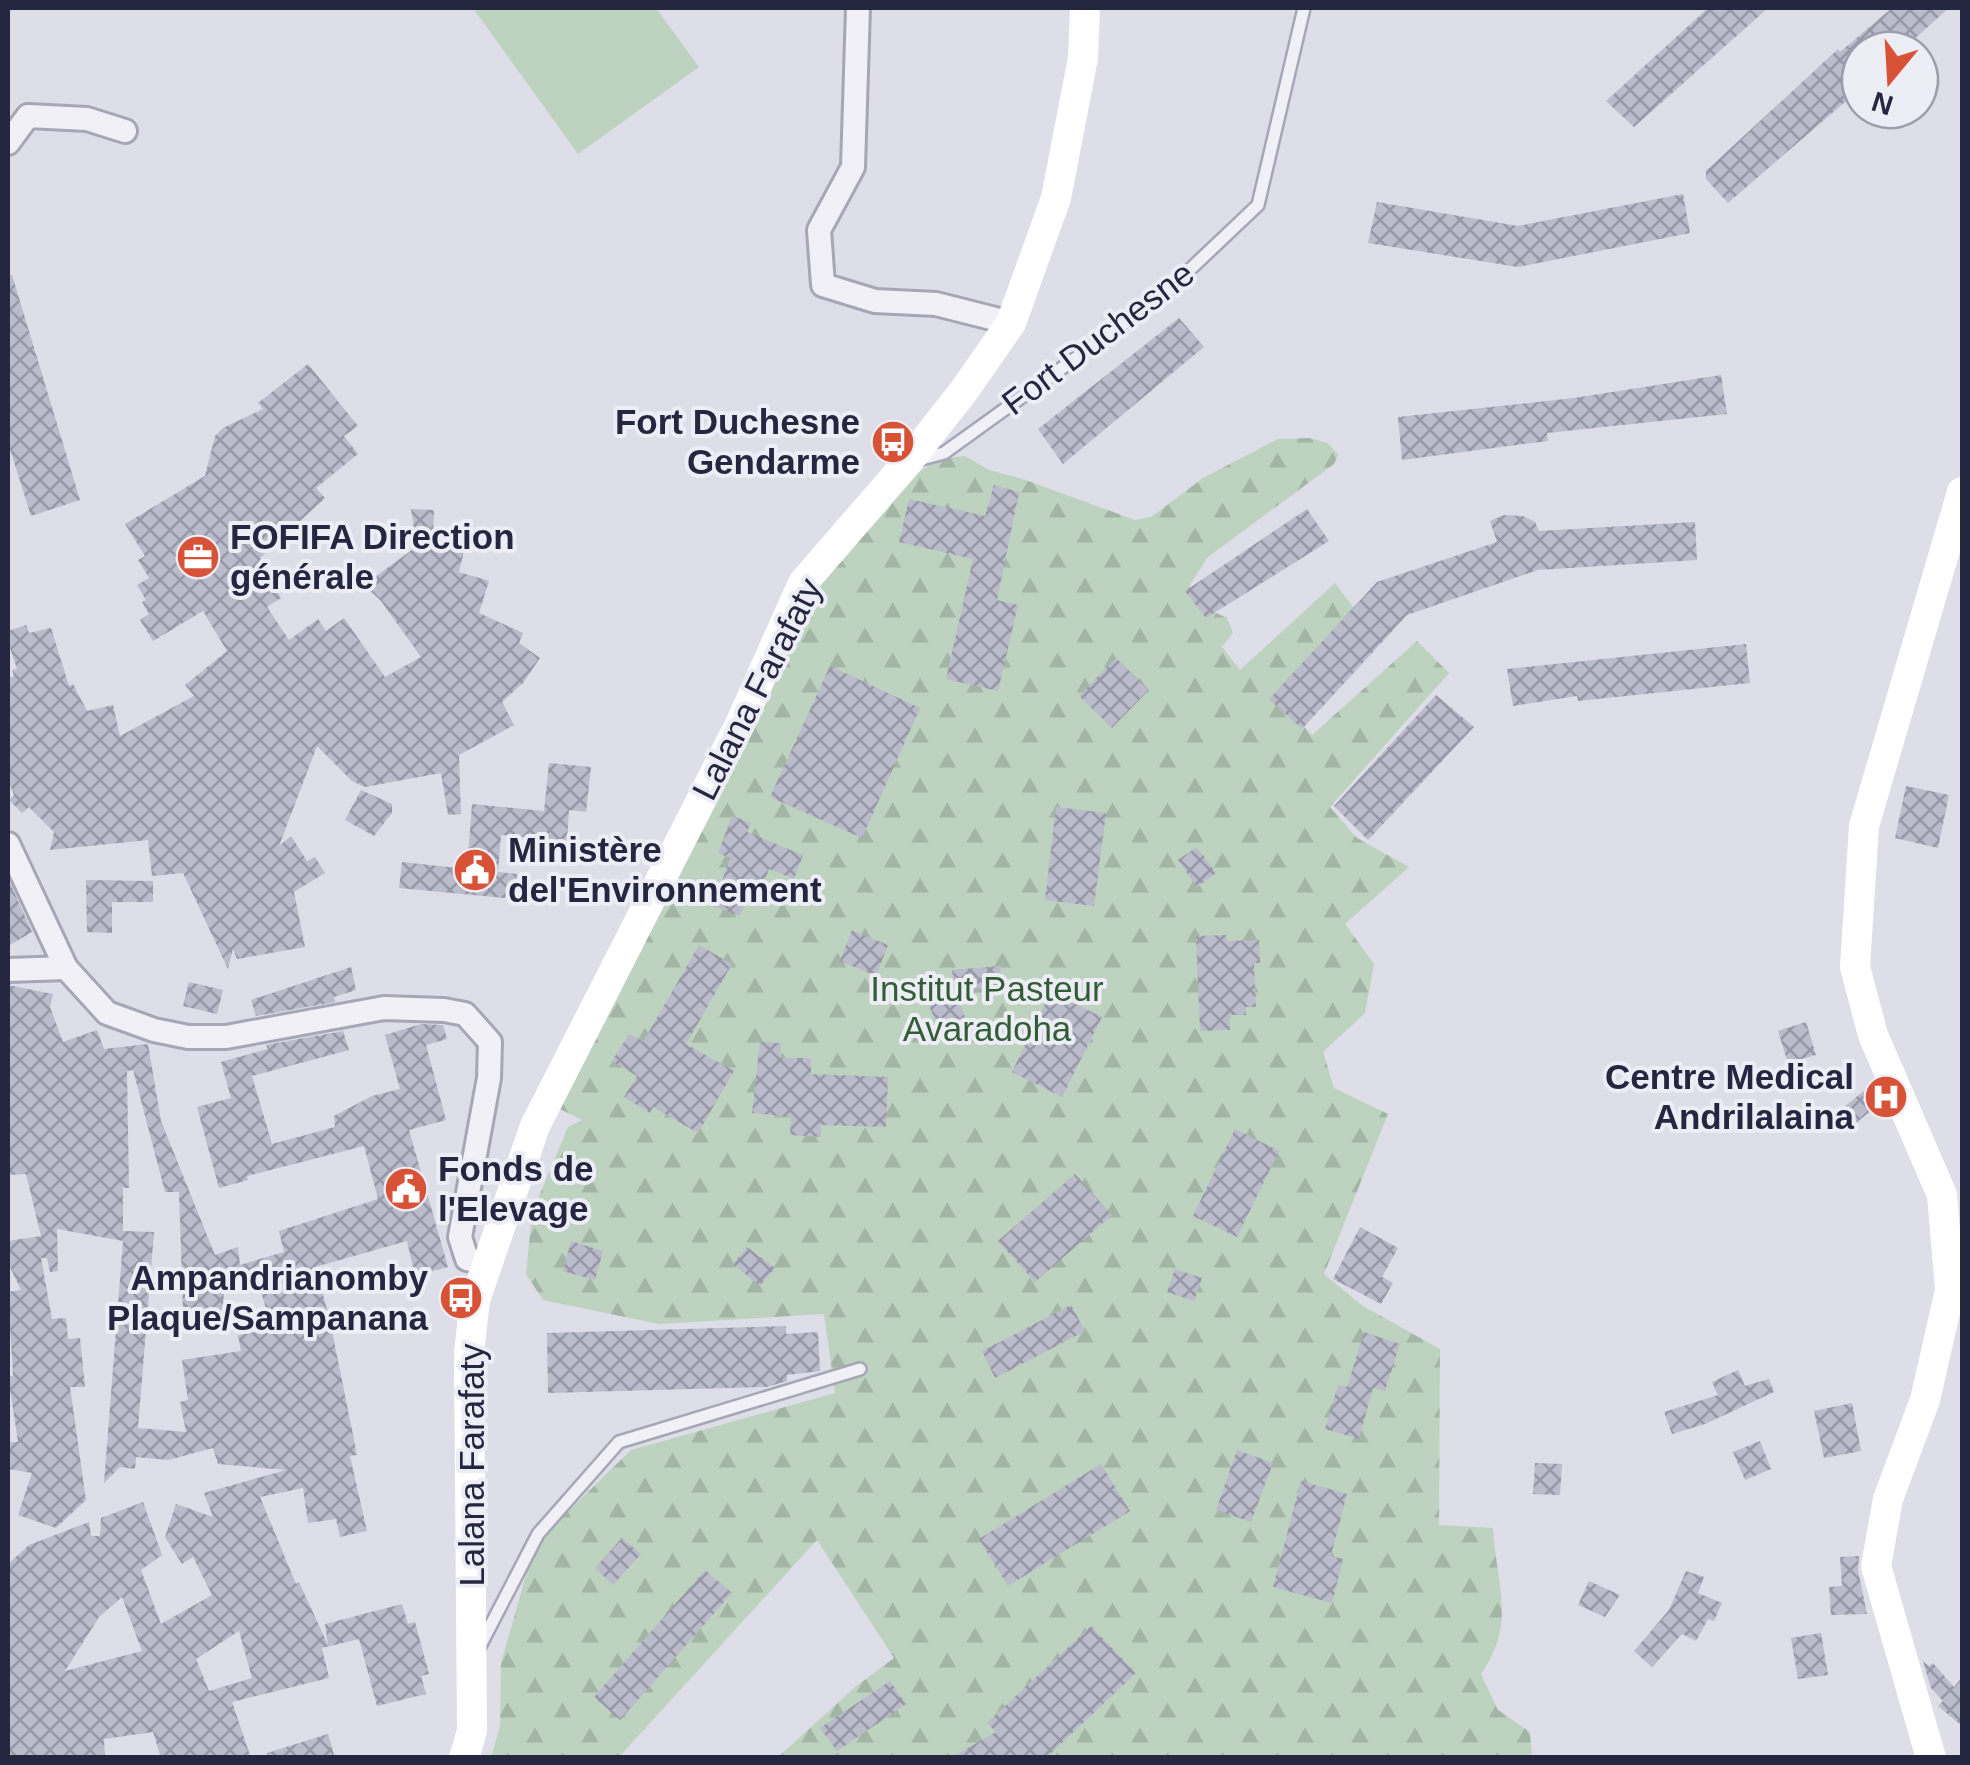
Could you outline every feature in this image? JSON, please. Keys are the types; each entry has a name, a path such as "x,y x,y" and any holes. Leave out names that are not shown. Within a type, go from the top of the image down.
{"main road":[{"name":"Lalana Farafaty","path":"464,1758 472,1732 473,1660 468,1353 475,1300 534,1126 740,724 803,583 907,463 963,392 1010,323 1056,198 1083,58 1084,8"},
{"path":"1931,1758 1876,1566 1888,1500 1925,1400 1950,1290 1942,1195 1873,1034 1855,966 1864,826 1962,492"}],"street":[{"path":"858,8 853,167 819,230 823,284 875,302 936,304 1010,323"},
{"path":"8,143 28,116 87,119 125,131"},
{"path":"8,844 66,968 107,1013 188,1038 226,1037 384,1008 465,1014 490,1042 490,1078 460,1237 467,1258 487,1264"},
{"path":"8,970 66,968"}],"lane":[{"name":"Fort Duchesne","path":"907,463 944,453 1162,296 1258,205 1304,8"},
{"path":"473,1660 538,1534 619,1442 860,1370"}],"green space":[{"path":"473,8 656,8 699,67 578,154"},
{"name":"Institut Pasteur Avaradoha","path":"1309,438 1328,443 1338,455 1334,464 1208,557 1189,586 1208,609 1227,618 1233,633 1222,647 1240,670 1335,583 1363,620 1281,703 1312,735 1417,641 1449,673 1330,807 1357,838 1409,867 1345,924 1374,964 1365,1013 1323,1052 1334,1088 1388,1114 1324,1274 1363,1306 1440,1349 1439,1525 1493,1528 1501,1620 1492,1655 1481,1674 1498,1710 1530,1732 1532,1757 778,1757 855,1687 894,1658 817,1540 619,1757 491,1758 500,1726 501,1663 530,1561 545,1534 631,1450 835,1393 824,1314 659,1324 543,1300 526,1274 532,1213 568,1127 582,1120 552,1105 817,581 906,480 940,459 965,456 989,470 1135,520 1151,517 1203,478 1278,439"}],"building":[{"path":"1708,8 1768,8 1634,127 1606,101"},
{"path":"1892,8 1949,8 1924,30 1866,30"},
{"path":"1838,49 1840,106 1728,203 1706,179 1706,171"},
{"path":"1683,194 1690,233 1518,267 1368,243 1377,202 1518,226"},
{"path":"12,275 80,500 31,516 8,443 8,276"},
{"path":"1179,318 1204,347 1063,464 1038,429"},
{"path":"308,364 358,426 344,436 358,454 316,488 325,498 260,558 281,598 267,607 289,640 318,619 326,631 344,618 385,677 421,657 381,601 364,585 416,547 409,528 414,529 411,509 434,510 433,534 466,543 459,572 489,581 479,613 523,633 519,643 540,658 523,683 502,702 514,725 459,755 461,814 448,815 441,773 365,787 352,781 317,746 279,846 291,836 307,861 315,857 325,873 294,892 305,947 237,959 233,949 228,969 183,873 152,876 148,840 50,850 54,832 29,807 22,813 9,800 14,795 8,780 8,678 17,669 8,631 26,625 29,633 51,628 69,686 73,684 87,711 113,705 120,736 194,696 185,685 227,651 203,611 153,641 140,620 149,614 137,585 149,578 138,560 145,556 125,524 205,476 215,436 223,428 263,409 258,403"},
{"path":"1721,375 1727,414 1547,433 1548,441 1402,460 1398,417 1574,398"},
{"path":"994,485 1019,492 997,600 1018,605 998,691 946,679 973,559 899,542 909,499 985,516"},
{"path":"1307,509 1329,541 1206,618 1185,591"},
{"path":"1504,515 1523,516 1535,522 1539,531 1695,522 1697,560 1538,570 1407,615 1302,729 1269,699 1377,582 1497,542 1490,521"},
{"path":"1746,644 1750,683 1578,701 1577,696 1513,706 1507,669"},
{"path":"1116,658 1149,690 1112,728 1079,696"},
{"path":"830,666 920,708 862,838 770,797"},
{"path":"1436,695 1474,727 1368,840 1334,806"},
{"path":"549,763 591,767 586,812 569,810 567,841 501,835 498,872 517,874 514,899 399,888 402,862 467,869 472,804 544,811"},
{"path":"1906,786 1949,795 1938,848 1895,838"},
{"path":"361,790 392,804 392,813 374,836 345,820"},
{"path":"1056,807 1106,813 1094,906 1045,900"},
{"path":"732,816 751,823 747,832 803,855 794,879 769,869 758,899 748,895 740,916 713,906 730,858 718,853"},
{"path":"1197,847 1216,873 1197,887 1178,860"},
{"path":"8,878 32,932 8,946"},
{"path":"86,880 153,881 153,902 112,902 112,933 87,932"},
{"path":"852,930 888,945 876,976 840,961"},
{"path":"1226,935 1227,941 1259,940 1260,963 1254,963 1256,1007 1246,1007 1246,1015 1229,1015 1230,1030 1200,1031 1196,936"},
{"path":"699,945 732,964 686,1044 734,1071 698,1133 653,1107 650,1113 624,1097 637,1076 612,1061 629,1034 643,1042"},
{"path":"1000,966 1002,986 954,990 952,970"},
{"path":"351,967 356,990 334,997 335,1002 256,1016 251,1000"},
{"path":"189,982 223,990 217,1014 183,1006"},
{"path":"8,985 53,994 50,1007 63,1042 97,1030 104,1049 148,1044 161,1121 215,1255 238,1247 240,1265 284,1252 279,1231 378,1199 364,1146 247,1176 248,1180 219,1188 197,1107 231,1098 221,1062 268,1049 266,1045 343,1031 349,1050 252,1076 272,1144 335,1127 334,1116 372,1096 400,1089 385,1035 421,1024 443,1025 447,1039 426,1045 446,1120 409,1130 448,1267 415,1276 407,1241 315,1267 357,1455 350,1456 367,1531 340,1537 336,1519 308,1523 303,1488 260,1497 296,1584 299,1582 328,1645 325,1624 402,1604 408,1624 415,1622 429,1674 421,1676 426,1694 377,1706 359,1639 322,1648 329,1678 232,1702 251,1758 161,1758 153,1732 104,1739 105,1758 8,1758 8,1564 29,1545 89,1522 91,1536 100,1536 101,1518 143,1502 162,1555 141,1570 161,1624 212,1595 193,1557 182,1564 165,1537 176,1504 213,1517 204,1493 286,1470 218,1464 213,1448 168,1460 136,1457 135,1469 120,1467 104,1483 123,1241 57,1229 58,1271 50,1272 47,1258 41,1258 52,1319 66,1318 68,1339 80,1338 85,1387 70,1387 86,1500 56,1528 18,1515 32,1473 8,1469 8,1442 18,1442 8,1376 13,1376 8,1292 21,1290 8,1263 8,1241 41,1236 26,1174 8,1175","holes":["133,1070 165,1192 179,1192 183,1311 223,1314 224,1290 259,1285 272,1329 238,1335 241,1351 182,1360 188,1400 180,1402 186,1432 138,1428 154,1232 123,1231 123,1188 129,1188 127,1071","122,1597 142,1651 65,1671 99,1617","239,1631 252,1678 209,1691 196,1659"]},
{"path":"1051,992 1102,1017 1062,1097 1012,1072"},
{"path":"956,994 965,1017 939,1028 929,1006"},
{"path":"1806,1022 1816,1055 1788,1063 1778,1031"},
{"path":"760,1042 781,1043 780,1058 811,1058 811,1074 888,1077 886,1127 821,1125 821,1137 790,1135 791,1117 752,1113"},
{"path":"1867,1088 1880,1103 1855,1124 1842,1109"},
{"path":"1235,1129 1279,1151 1237,1237 1193,1216"},
{"path":"1075,1174 1112,1215 1035,1282 998,1241"},
{"path":"1360,1227 1398,1248 1382,1277 1393,1283 1381,1304 1333,1279"},
{"path":"571,1241 603,1251 595,1280 563,1271"},
{"path":"747,1247 775,1268 760,1286 733,1264"},
{"path":"1175,1269 1202,1278 1194,1301 1167,1292"},
{"path":"1071,1305 1085,1331 995,1378 982,1351"},
{"path":"786,1326 786,1334 818,1332 820,1371 787,1375 787,1381 767,1387 548,1393 547,1333"},
{"path":"1364,1332 1400,1344 1385,1391 1373,1388 1359,1439 1325,1429 1338,1385 1347,1387"},
{"path":"1738,1370 1745,1386 1769,1379 1774,1392 1705,1424 1672,1434 1664,1412 1718,1395 1712,1382"},
{"path":"1852,1403 1861,1451 1824,1458 1814,1411"},
{"path":"1760,1441 1771,1469 1745,1480 1733,1452"},
{"path":"1237,1450 1273,1463 1251,1522 1216,1510"},
{"path":"1535,1463 1562,1464 1560,1495 1533,1494"},
{"path":"1101,1464 1130,1511 1008,1586 979,1539"},
{"path":"1301,1481 1347,1494 1331,1556 1343,1559 1332,1603 1273,1587"},
{"path":"622,1538 641,1554 613,1585 595,1568"},
{"path":"1859,1556 1867,1614 1831,1615 1829,1587 1842,1586 1840,1557"},
{"path":"705,1570 732,1593 620,1720 594,1697"},
{"path":"1686,1571 1704,1577 1698,1593 1722,1603 1714,1621 1708,1619 1696,1641 1682,1634 1652,1667 1634,1651 1669,1610"},
{"path":"1589,1581 1620,1595 1605,1617 1578,1605"},
{"path":"1091,1626 1136,1673 1046,1758 950,1758 996,1732 987,1723"},
{"path":"1821,1633 1828,1675 1798,1679 1791,1638"},
{"path":"1923,1661 1929,1666 1933,1663 1954,1687 1962,1677 1962,1726 1938,1706 1943,1701 1931,1688"},
{"path":"890,1681 906,1704 837,1751 820,1728"},
{"path":"328,1734 335,1758 267,1758 267,1753"}],"place":[{"name":"Fort Duchesne Gendarme","path":"893,442"},
{"name":"FOFIFA Direction générale","path":"198,557"},
{"name":"Ministère del'Environnement","path":"475,870"},
{"name":"Centre Medical Andrilalaina","path":"1886,1097"},
{"name":"Fonds de l'Elevage","path":"406,1189"},
{"name":"Ampandrianomby Plaque/Sampanana","path":"461,1298"}]}
